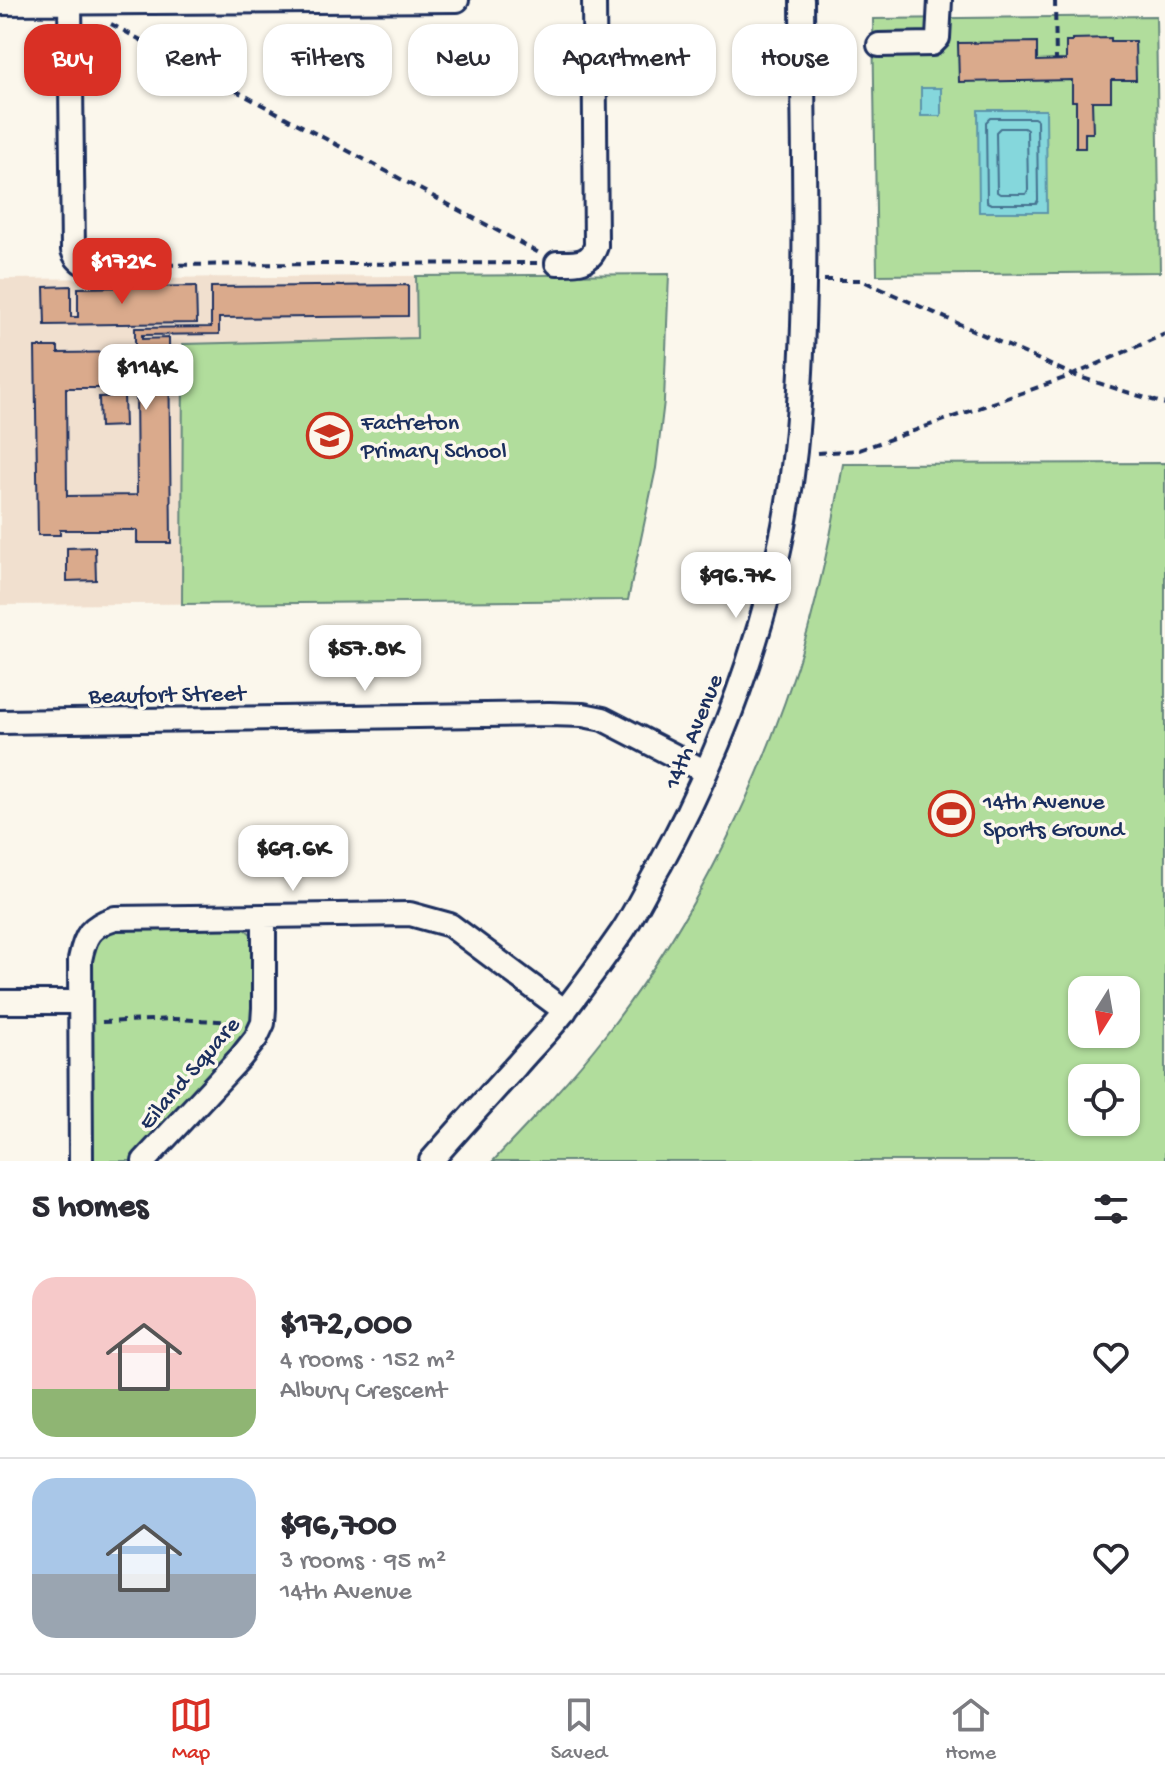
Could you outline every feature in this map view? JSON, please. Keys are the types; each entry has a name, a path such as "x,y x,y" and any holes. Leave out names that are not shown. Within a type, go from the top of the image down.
{"street":[{"path":"0,3 457,0"},
{"path":"557,263 588,260 596,246 594,0"},
{"name":"14th Avenue","path":"431,1161 565,1011 624,929 678,832 706,772 758,626 779,544 794,454 802,354 802,0"},
{"path":"879,45 932,44 938,38 940,0"},
{"path":"70,2 73,250 82,264 119,265"},
{"name":"Beaufort Street","path":"0,722 583,715 603,719 706,772"},
{"path":"81,1161 80,960 83,942 98,923 115,918 410,914 450,925 565,1011"},
{"name":"Eiland Square","path":"144,1161 256,1038 263,1023 264,917"},
{"path":"0,1002 80,1013"}],"path":[{"path":"1055,0 1056,60"},
{"path":"121,30 557,263"},
{"path":"119,265 557,263"},
{"path":"804,280 861,280 1073,375 1165,404"},
{"path":"794,454 859,450 1073,375 1165,334"},
{"path":"80,1013 263,1023"}],"shaded area":[{"name":"Factreton Primary School","path":"669,274 664,401 656,468 628,600 0,605 0,279"}],"green space":[{"path":"1156,16 1160,272 877,275 873,19"},
{"name":"Factreton Primary School","path":"669,274 664,401 656,468 628,600 182,604 183,344 417,338 416,276"},
{"name":"14th Avenue Sports Ground","path":"1165,463 1165,1161 493,1161 606,1034 670,941 699,892 726,842 772,738 808,630 828,547 843,464"},
{"path":"242,926 253,936 256,944 252,1030 132,1161 91,1161 88,959 92,942 110,927"}],"water":[{"path":"921,88 941,88 941,116 921,116"},
{"path":"978,110 1046,110 1047,212 979,212"}],"building":[{"path":"1111,38 1111,41 1135,41 1136,80 1111,80 1111,101 1092,101 1093,133 1085,133 1085,148 1076,148 1076,101 1072,101 1072,80 959,82 958,43 1037,42 1037,61 1066,60 1066,41 1072,39"},
{"path":"408,285 408,316 219,318 219,334 142,335 142,339 169,338 171,543 137,543 137,530 60,530 60,535 38,535 35,347 58,347 58,353 135,352 135,328 211,327 211,287","holes":["66,388 136,388 137,495 67,496"]},
{"path":"71,286 71,317 78,317 78,288 196,286 197,323 45,325 44,287"},
{"path":"124,396 125,426 100,427 99,397"},
{"path":"95,547 96,580 67,581 67,548"}],"place":[{"name":"Factreton Primary School","path":"330,435"},
{"name":"14th Avenue Sports Ground","path":"952,814"}]}
